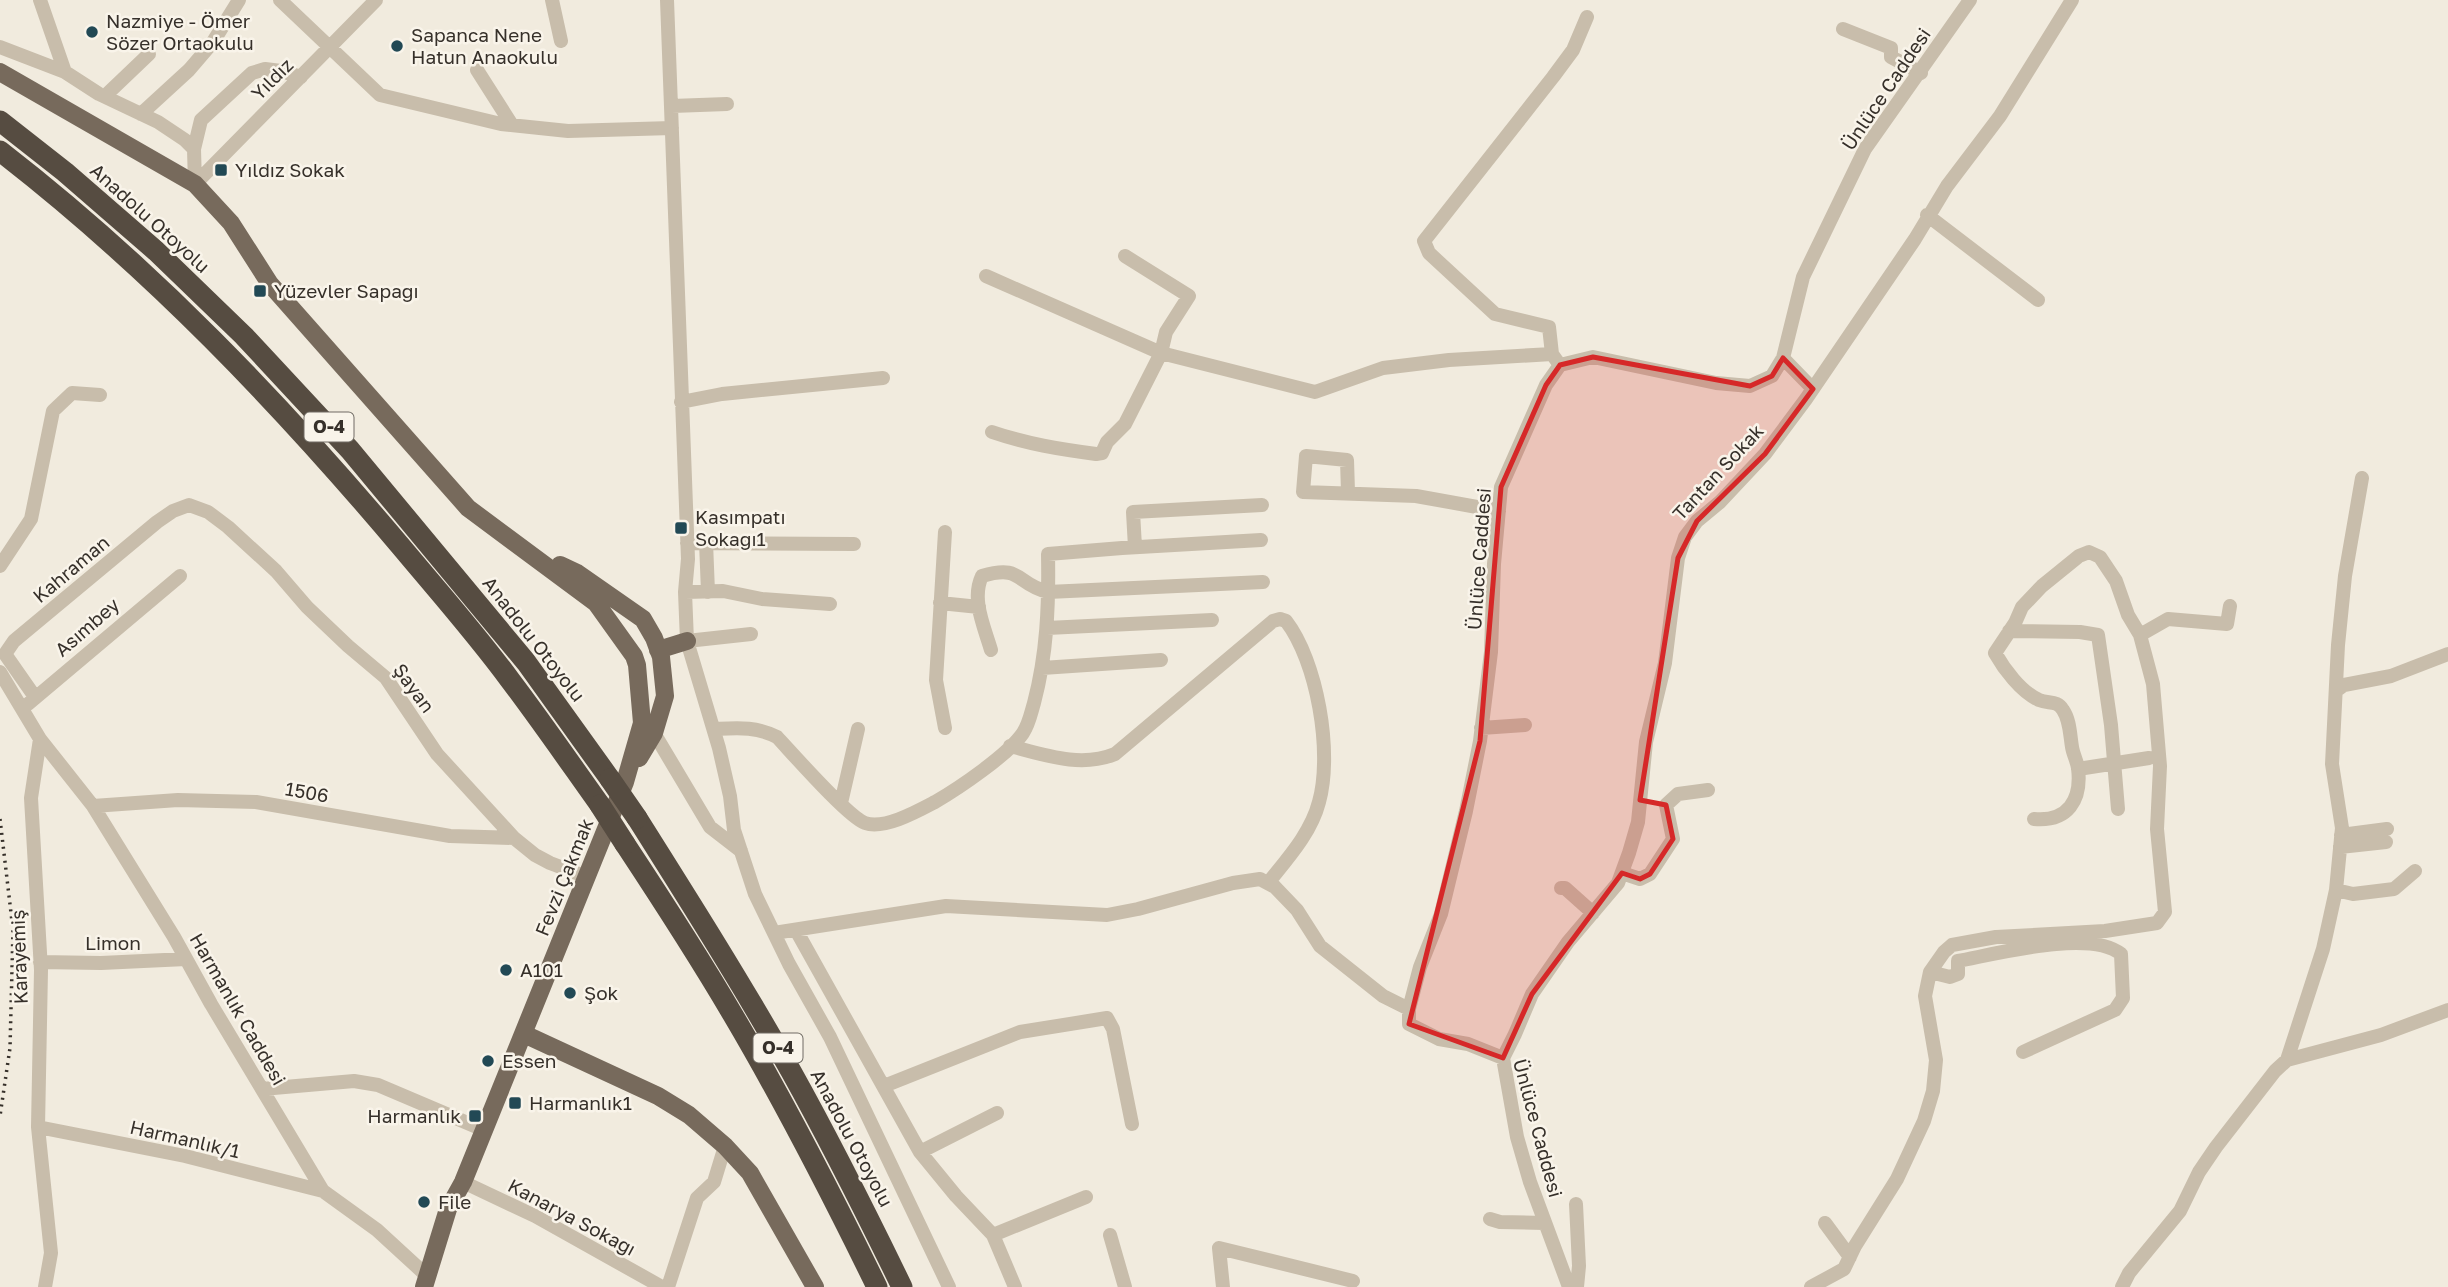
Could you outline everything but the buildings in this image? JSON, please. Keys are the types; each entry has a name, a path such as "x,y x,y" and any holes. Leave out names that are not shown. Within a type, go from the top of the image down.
{"highway":[{"name":"Anadolu Otoyolu","path":"0,121 65,172 156,251 244,336 358,460 526,662 617,780 637,818 712,936 793,1075 902,1287"},
{"name":"O-4","path":"0,152 49,190 139,268 226,353 332,464 510,679 600,805 692,946 835,1200 877,1287"}],"main road":[{"path":"0,72 195,184 231,223 270,284 468,508 597,603 635,661 647,670 664,671"},
{"path":"507,538 577,573 643,619 656,644 664,671 665,696 654,733 617,780"},
{"path":"617,780 642,723 635,661 638,646 688,641"},
{"name":"Fevzi Çakmak","path":"428,1283 463,1182 587,877 617,780"},
{"path":"524,1034 658,1096 689,1115 725,1146 750,1173 815,1287"}],"street":[{"path":"40,0 65,72"},
{"path":"141,114 189,70 239,0"},
{"path":"280,0 380,95 447,113 512,125 568,131 672,128"},
{"path":"552,0 561,41"},
{"path":"667,0 687,543 685,592 688,641 714,730 730,796 734,830 755,894 830,1037 949,1287"},
{"name":"Ünlüce Caddesi","path":"1783,358 1803,277 1865,149 1970,0"},
{"name":"Tantan Sokak","path":"1503,1058 1532,994 1568,942 1618,883 1622,873 1638,822 1646,742 1665,663 1678,558 1685,537 1697,521 1720,502 1765,454 1813,389 1908,250 1927,215 2000,116 2072,0"},
{"name":"Yıldız","path":"195,184 329,48 370,2"},
{"path":"1556,359 1549,327 1495,314 1429,253 1424,241 1573,50 1587,17"},
{"path":"1843,29 1891,48 1891,57 1921,73"},
{"path":"0,47 65,72 185,139 194,149"},
{"path":"105,96 149,54"},
{"path":"195,184 194,149 201,120 252,73 265,69 301,77"},
{"path":"477,70 512,125"},
{"path":"671,106 727,104"},
{"path":"1927,215 2038,300"},
{"path":"992,432 1055,449 1102,453 1107,442 1125,424 1161,353 1166,332 1189,296 1125,256"},
{"path":"986,276 1161,353 1315,392 1382,368 1449,360 1593,358 1716,383 1750,386 1772,376 1783,358 1813,389"},
{"name":"Ünlüce Caddesi","path":"1556,359 1502,486 1494,564 1491,652 1481,728 1466,811 1441,914 1420,967 1409,1009 1409,1024 1439,1039 1468,1044 1503,1058 1517,1137 1544,1223 1569,1287"},
{"path":"681,402 722,394 883,378"},
{"path":"0,566 31,519 53,411 72,393 100,395"},
{"path":"2287,1060 2323,949 2336,890 2340,841 2339,803 2332,764 2338,645 2345,576 2362,478"},
{"path":"1348,492 1416,496 1499,512"},
{"name":"Şayan","path":"173,511 189,505 208,512 276,571 324,623 386,678 438,754 514,838 535,855 587,877"},
{"path":"1135,547 1133,512 1262,505"},
{"name":"Kahraman","path":"35,697 5,654 13,641 173,511"},
{"path":"945,728 936,680 946,533"},
{"path":"714,730 748,727 777,737 856,818 865,823 888,822 915,813 943,797 1023,733 1030,719 1042,668 1047,628 1048,554 1261,540"},
{"path":"706,542 708,592"},
{"path":"687,543 854,544"},
{"path":"1811,1287 1844,1269 1897,1179 1924,1121 1933,1091 1936,1060 1925,996 1930,972 1952,946 1996,937 2105,931 2157,923 2165,912 2157,829 2161,766 2153,684 2140,635 2128,615 2116,581 2100,557 2090,552 2079,556 2042,586 2022,607 1995,653 2003,668 2030,693 2040,700 2056,703 2064,711 2078,769 2076,798 2067,813 2054,819 2034,819"},
{"path":"991,650 976,588 982,576 1002,570 1016,574 1036,589 1048,592 1263,582"},
{"name":"Asımbey","path":"21,709 180,576"},
{"path":"685,592 723,592 762,599 830,604"},
{"path":"940,603 979,607"},
{"path":"2140,635 2168,619 2227,624 2230,606"},
{"path":"1047,628 1212,620"},
{"path":"1010,746 1069,760 1102,759 1115,754 1273,621 1286,621 1304,650 1319,698 1323,784 1319,804 1301,841 1268,883"},
{"path":"2009,631 2080,632 2098,635 2118,809"},
{"path":"688,641 751,634"},
{"path":"2336,691 2344,685 2391,676 2448,654"},
{"path":"1042,668 1161,660"},
{"path":"0,672 40,738"},
{"path":"1481,728 1525,725"},
{"path":"841,803 858,729"},
{"path":"654,733 710,827 742,852"},
{"name":"Harmanlık Caddesi","path":"40,738 93,806 323,1191 377,1230 428,1283"},
{"name":"Karayemiş","path":"40,738 31,798 40,962 38,1127 51,1253 45,1287"},
{"path":"2078,769 2149,758"},
{"path":"1666,805 1678,794 1708,790"},
{"name":"1506","path":"93,806 178,800 256,802 450,836 514,838"},
{"path":"1640,802 1653,800 1666,805"},
{"path":"1622,873 1640,879 1650,874 1665,851 1672,839 1666,805"},
{"path":"2340,841 2386,836"},
{"path":"2336,890 2353,894 2394,890 2415,871"},
{"path":"774,933 946,906 1107,915 1233,883 1260,879 1275,887 1297,910 1320,946 1383,996 1409,1009"},
{"path":"1561,888 1578,897 1593,913"},
{"path":"796,930 920,1152 993,1235 1014,1287"},
{"path":"1930,972 1950,977 1958,975 1958,961 2051,945 2093,944 2113,948 2121,954 2123,998 2115,1010 2023,1052"},
{"name":"Limon","path":"40,962 101,963 186,959"},
{"path":"2122,1287 2129,1273 2180,1210 2199,1172 2216,1147 2275,1071 2287,1060 2381,1035 2448,1010"},
{"path":"884,1086 1020,1032 1107,1018 1113,1029 1132,1124"},
{"path":"262,1089 354,1081 378,1085 484,1130"},
{"path":"920,1152 997,1113"},
{"name":"Harmanlık/1","path":"38,1127 184,1156 323,1191"},
{"path":"668,1287 696,1198 714,1182 725,1146"},
{"name":"Kanarya Sokağı","path":"463,1182 535,1216 662,1287"},
{"path":"993,1235 1086,1197"},
{"path":"1576,1204 1579,1266 1577,1287"},
{"path":"1490,1219 1500,1222 1544,1223"},
{"path":"1825,1223 1850,1257"},
{"path":"1110,1235 1125,1287"},
{"path":"1223,1287 1219,1248 1353,1281"}],"highlighted area":[{"path":"1593,357 1750,386 1772,376 1783,358 1813,389 1765,454 1697,521 1678,558 1640,800 1666,805 1673,839 1650,874 1640,879 1622,873 1532,994 1503,1058 1409,1024 1480,741 1501,487 1546,385 1560,365"}],"railway":[{"path":"0,819 13,930 10,1048 0,1116"}],"place":[{"name":"Nazmiye - Ömer Sözer Ortaokulu","path":"92,32"},
{"name":"Sapanca Nene Hatun Anaokulu","path":"397,46"},
{"name":"Yıldız Sokak","path":"221,170"},
{"name":"Yüzevler Sapağı","path":"260,291"},
{"name":"Kasımpatı Sokağı1","path":"681,528"},
{"name":"A101","path":"506,970"},
{"name":"Şok","path":"570,993"},
{"name":"Essen","path":"488,1061"},
{"name":"Harmanlık1","path":"515,1103"},
{"name":"Harmanlık","path":"475,1116"},
{"name":"File","path":"424,1202"}]}
